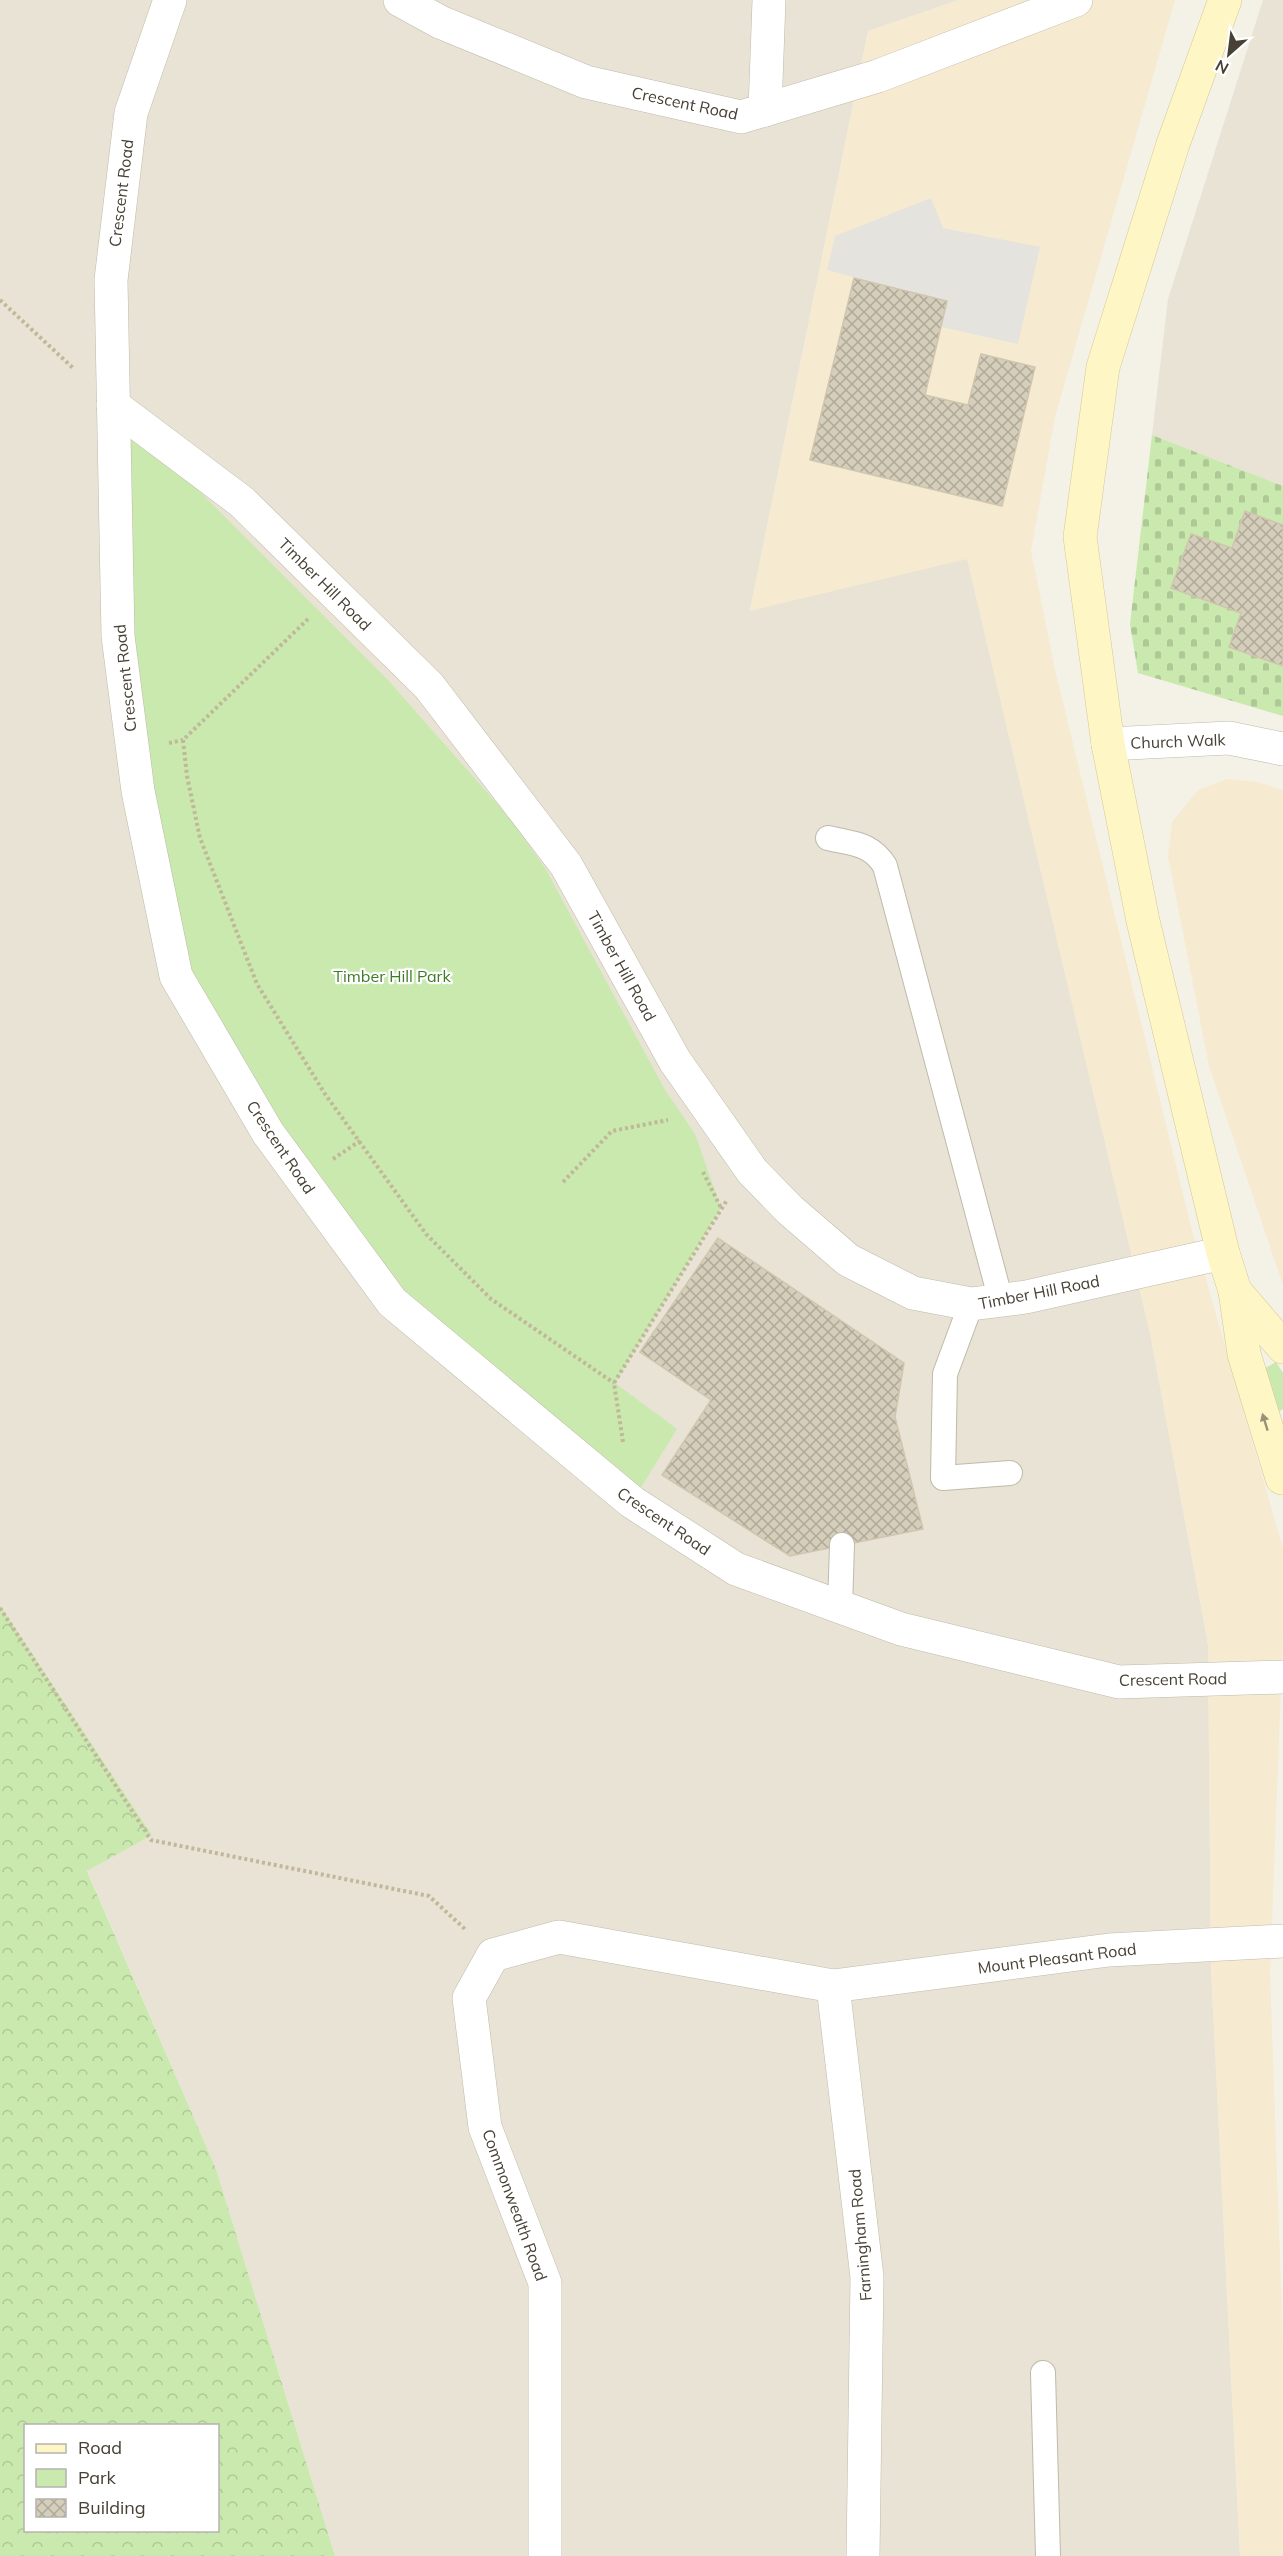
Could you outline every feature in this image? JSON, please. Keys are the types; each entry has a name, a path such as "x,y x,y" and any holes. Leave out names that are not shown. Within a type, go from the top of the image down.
{"main road":[{"path":"1225,0 1173,144 1103,367 1080,537 1108,744 1143,921 1223,1253 1235,1291 1244,1354 1283,1482"},
{"path":"1235,1291 1283,1347"}],"street":[{"name":"Crescent Road","path":"170,0 131,113 111,280 118,636 138,791 176,976 268,1133 392,1302 632,1502 736,1569 901,1629 1119,1682 1283,1677"},
{"name":"Crescent Road","path":"400,0 441,22 586,82 741,117 878,76 1076,0"},
{"path":"765,110 769,0"},
{"name":"Timber Hill Road","path":"113,405 242,502 429,686 566,865 675,1061 752,1171 790,1210 848,1260 913,1293 986,1303 1223,1253"},
{"name":"Church Walk","path":"1108,744 1229,738 1283,749"},
{"path":"493,1955 559,1937 833,1986"},
{"name":"Mount Pleasant Road","path":"833,1986 1109,1950 1283,1941"},
{"name":"Commonwealth Road","path":"493,1955 469,1998 485,2127 545,2283 545,2556"},
{"name":"Farningham Road","path":"833,1986 867,2277 863,2556"}],"lane":[{"path":"828,838 868,847 878,854 885,866 986,1303 945,1374 943,1478 1010,1473"},
{"path":"840,1607 842,1545"},
{"path":"1043,2373 1048,2556"}],"path":[{"path":"0,300 113,405"},
{"path":"313,615 183,740 187,776 200,838 256,984 325,1094 426,1234 490,1299 614,1383"},
{"path":"563,1182 612,1131 675,1119"},
{"path":"701,1168 721,1208"},
{"path":"632,1502 614,1383 721,1208 752,1171"},
{"path":"0,1608 151,1840 429,1896 493,1955"}],"shaded area":[{"path":"0,0 959,0 868,31 750,610 967,558 1150,1333 1208,1644 1211,1969 1240,2556 335,2556 216,2169 87,1870 152,1835 0,1605"},
{"path":"959,0 1175,0 1055,417 1031,551 1055,670 1191,1227 1283,1549 1283,1632 1270,1974 1283,2346 1283,2556 1240,2556 1211,1969 1208,1644 1150,1333 967,559 750,611 868,31"},
{"path":"1263,0 1283,0 1283,486 1152,435 1168,299"},
{"path":"931,198 943,228 1040,247 1018,344 941,327 947,301 827,270 835,236"},
{"path":"1227,779 1257,782 1283,790 1283,1285 1209,1066 1168,856 1172,822 1198,790"}],"green space":[{"name":"Timber Hill Park","path":"113,405 387,679 507,815 545,868 665,1090 695,1134 721,1208 615,1383 677,1429 632,1502 392,1302 176,976 138,791"},
{"path":"1152,435 1283,486 1283,716 1138,673 1130,624"},
{"path":"1276,1362 1283,1373 1283,1409 1278,1412 1260,1371"},
{"path":"0,1605 152,1835 87,1871 216,2169 335,2556 0,2556"}],"building":[{"path":"854,278 947,301 925,395 968,405 981,354 1035,367 1002,506 810,460"},
{"path":"1245,511 1283,525 1283,666 1229,647 1241,613 1171,588 1191,534 1232,548"},
{"path":"718,1238 904,1363 895,1417 923,1529 790,1556 662,1475 711,1400 640,1352"}]}
